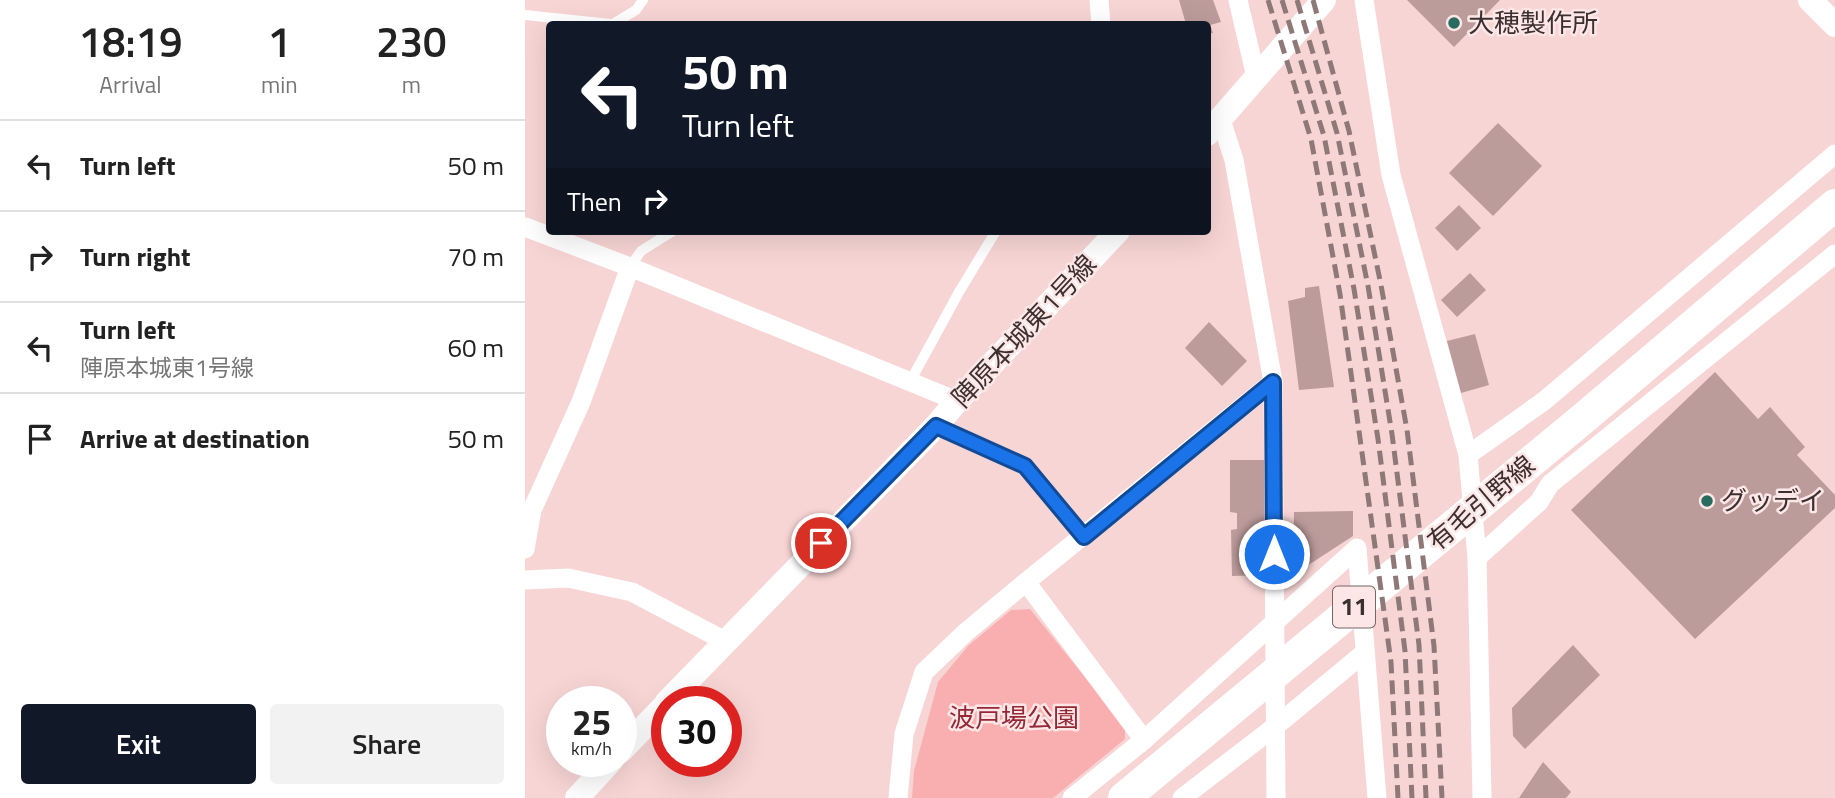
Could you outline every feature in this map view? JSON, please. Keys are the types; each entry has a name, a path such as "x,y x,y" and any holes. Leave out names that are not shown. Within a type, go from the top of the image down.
{"main road":[{"name":"有毛引野線","path":"1123,798 1585,417 1835,205"}],"street":[{"path":"1099,0 1101,21"},
{"path":"1238,0 1256,77"},
{"path":"1276,798 1273,382 1234,160 1214,127 1324,0"},
{"path":"1364,0 1391,174 1468,455 1478,558 1482,798"},
{"path":"1810,0 1835,25"},
{"path":"1468,455 1544,401 1835,154"},
{"path":"525,227 911,380 957,401"},
{"name":"陣原本城東1号線","path":"682,686 936,426 1114,235"},
{"path":"1478,558 1539,502 1550,484 1835,254"},
{"path":"525,549 532,510 581,402 630,267"},
{"path":"898,798 904,734 924,672 966,632 1026,582 1273,382"},
{"path":"1072,798 1144,740 1357,548 1377,798"},
{"path":"525,580 568,578 632,592 725,641"},
{"path":"1026,582 1144,740"},
{"path":"1182,798 1364,653"},
{"name":"陣原本城東1号線","path":"637,734 651,719"},
{"path":"577,798 596,777"}],"lane":[{"path":"617,21 636,10 643,0"},
{"path":"525,15 583,21"},
{"path":"630,267 641,251 667,235"},
{"path":"911,380 994,235"},
{"path":"936,426 1025,466 1084,537"}],"green space":[{"name":"波戸場公園","path":"1030,609 1125,727 1125,739 1053,798 912,798 914,771 938,682 969,645 1011,610"}],"building":[{"path":"1179,0 1213,0 1221,22 1211,25 1211,21 1185,21"},
{"name":"大穂製作所","path":"1407,0 1500,0 1454,47"},
{"path":"1498,123 1542,166 1493,216 1449,173"},
{"path":"1459,205 1481,228 1457,251 1435,228"},
{"path":"1470,273 1486,290 1457,317 1441,300"},
{"path":"1319,286 1334,387 1299,390 1288,301 1305,297 1305,288"},
{"path":"1209,322 1247,361 1222,386 1185,348"},
{"path":"1475,334 1489,385 1461,393 1447,341"},
{"name":"グッデイ","path":"1715,372 1758,419 1770,407 1805,447 1797,455 1835,495 1835,508 1695,639 1571,510"},
{"path":"1230,460 1265,460 1269,575 1232,576 1231,530 1237,529 1237,513 1230,512"},
{"path":"1353,511 1353,536 1293,575 1294,512"},
{"path":"1573,645 1600,675 1525,749 1513,736 1512,708"},
{"path":"1543,762 1571,792 1566,798 1519,798"}],"railway":[{"path":"1268,0 1311,139 1340,294 1391,662 1398,798"},
{"path":"1282,0 1324,136 1354,289 1378,439 1405,651 1412,798"},
{"path":"1297,0 1337,133 1368,286 1392,434 1419,645 1426,798"},
{"path":"1313,0 1349,131 1407,430 1434,646 1442,798"}],"place":[{"name":"大穂製作所","path":"1454,23"},
{"name":"グッデイ","path":"1707,501"}],"route":[{"path":"821,543 936,426 1025,466 1084,537 1273,382 1274,554"}]}
